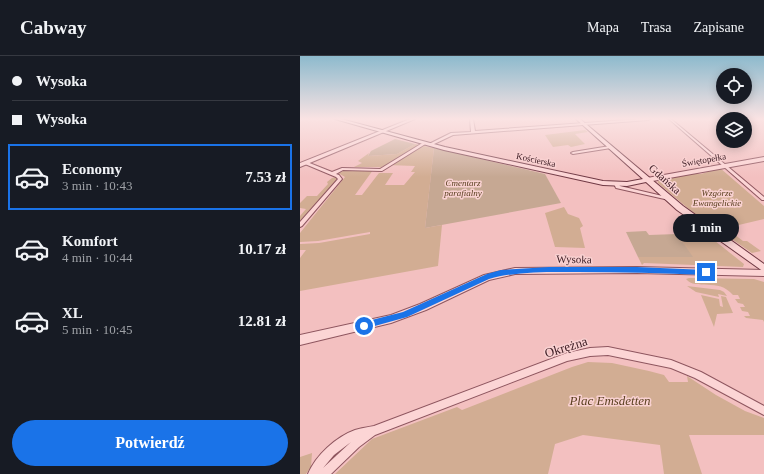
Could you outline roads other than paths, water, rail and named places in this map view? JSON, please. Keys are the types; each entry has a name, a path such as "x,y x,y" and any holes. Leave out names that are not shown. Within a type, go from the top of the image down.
{"main road":[{"name":"Kościerska","path":"407,139 603,183 616,184 647,180"},
{"name":"Gdańska","path":"600,139 669,199 764,269"}],"street":[{"path":"300,165 366,139"},
{"path":"332,174 342,169 381,170 440,139"},
{"path":"693,139 764,199"},
{"path":"573,153 610,147"},
{"name":"Świętopełka","path":"647,180 764,158"},
{"path":"300,225 340,178 306,163"},
{"name":"Kościerska","path":"616,184 618,187 669,199"},
{"name":"Wysoka","path":"300,340 391,319 423,307 487,277 501,273 549,270 764,273"},
{"name":"Okrężna","path":"313,474 324,458 339,445 356,435 374,431 567,357 599,351 617,352 671,364 698,376 764,411"},
{"name":"Okrężna","path":"324,474 356,444 374,431"}],"park label":[{"name":"Cmentarz parafialny","path":"463,188"},
{"name":"Wzgórze Ewangelickie","path":"717,198"},
{"name":"Plac Emsdetten","path":"610,400"}]}
